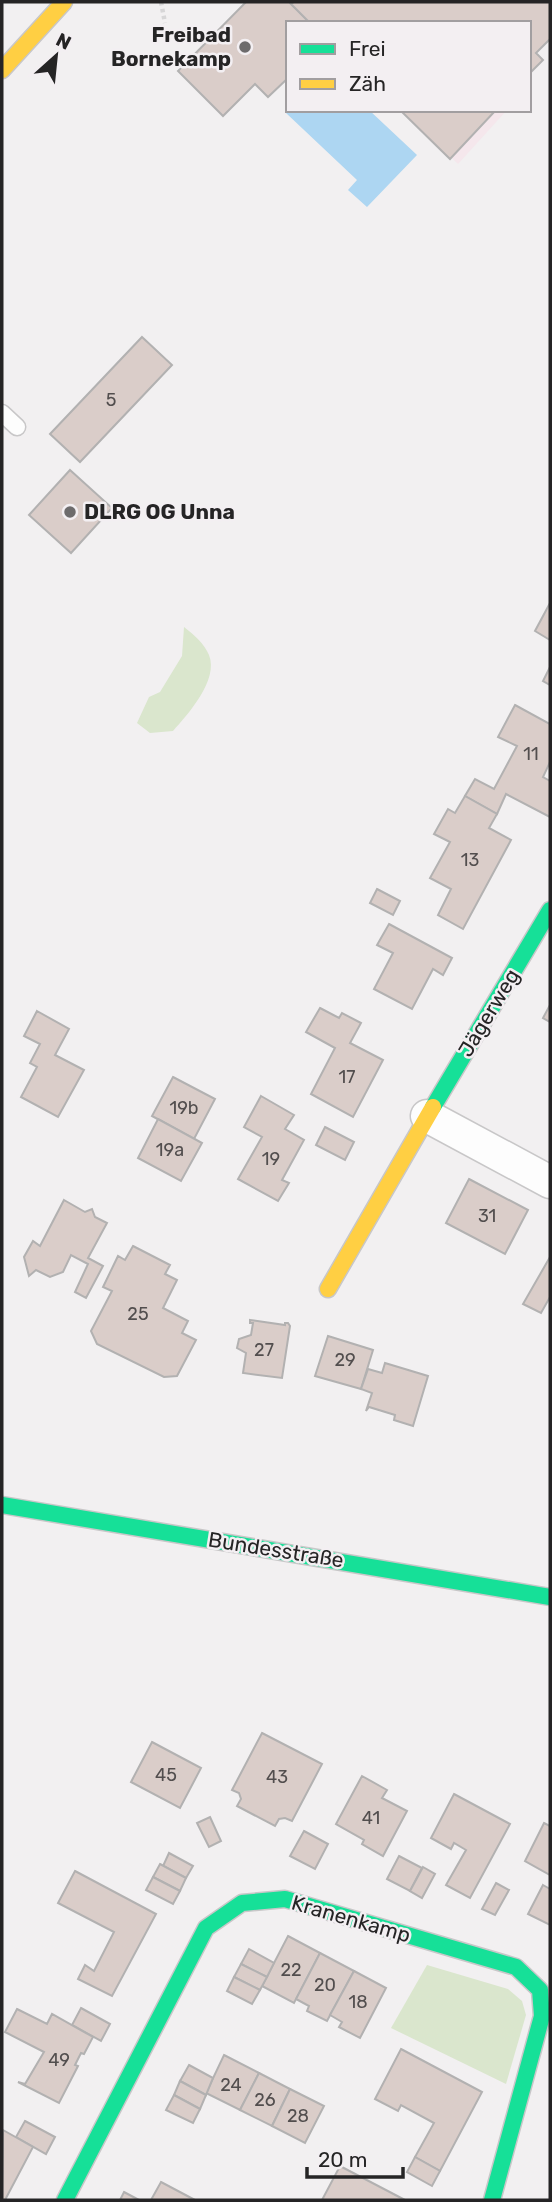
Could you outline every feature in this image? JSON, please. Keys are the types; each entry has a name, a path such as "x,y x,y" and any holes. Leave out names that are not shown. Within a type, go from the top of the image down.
{"street":[{"path":"2,70 64,2"},
{"name":"Jägerweg","path":"328,1289 550,910"},
{"path":"427,1116 550,1182"},
{"name":"Bundesstraße","path":"2,1506 550,1597"},
{"name":"Kranenkamp","path":"65,2200 206,1927 242,1903 285,1899 516,1968 540,1990 542,2016 492,2200"}],"lane":[{"path":"2,413 17,428"}],"path":[{"path":"160,2 165,23"}],"shaded area":[{"path":"405,112 505,112 458,164"}],"green space":[{"path":"184,627 207,651 211,665 210,675 200,696 173,731 150,733 137,723 149,697 160,692 182,656"},
{"path":"427,1965 508,1989 522,2001 526,2015 506,2084 391,2028"}],"water":[{"path":"371,112 417,155 367,207 348,190 357,180 286,113"}],"building":[{"name":"Freibad Bornekamp","path":"246,2 289,2 308,21 286,21 286,80 268,97 255,84 223,116 178,71"},
{"path":"550,2 550,39 536,53 543,60 531,72 531,21 308,21 291,4"},
{"path":"402,112 494,112 450,159"},
{"path":"142,337 172,365 80,462 50,434"},
{"name":"DLRG OG Unna","path":"70,470 112,508 71,553 29,515"},
{"path":"550,603 550,640 535,631"},
{"path":"550,667 550,685 543,681"},
{"path":"515,705 550,724 550,762 543,777 550,781 550,817 506,794 497,814 465,796 475,779 494,789 517,746 498,737"},
{"path":"465,796 497,814 489,828 511,840 463,929 438,915 451,889 430,878 450,842 434,834 448,809 455,813"},
{"path":"377,889 400,901 393,915 370,903"},
{"path":"389,924 452,958 443,975 433,969 412,1009 374,989 393,953 377,945"},
{"path":"550,1005 550,1022 543,1018"},
{"path":"320,1008 339,1018 342,1013 361,1023 350,1043 383,1060 353,1117 311,1094 335,1048 306,1032"},
{"path":"37,1011 69,1029 55,1055 84,1070 58,1117 21,1097 37,1067 30,1063 40,1044 24,1036"},
{"path":"173,1077 215,1099 194,1139 152,1116"},
{"path":"261,1096 294,1115 285,1129 304,1140 282,1180 289,1183 278,1201 238,1179 262,1137 244,1127"},
{"path":"158,1119 202,1143 181,1181 138,1158"},
{"path":"325,1127 354,1142 345,1160 316,1145"},
{"path":"469,1179 528,1210 505,1254 446,1223"},
{"path":"64,1200 85,1212 92,1209 95,1217 107,1223 88,1258 103,1266 86,1298 75,1292 88,1264 71,1255 63,1272 50,1277 36,1270 29,1276 24,1257 33,1241 40,1246"},
{"path":"133,1246 170,1265 165,1274 177,1280 163,1308 188,1321 182,1333 196,1340 177,1376 164,1377 97,1344 91,1331 112,1291 103,1287 118,1256 125,1260"},
{"path":"550,1257 550,1297 541,1313 523,1304"},
{"path":"250,1320 285,1325 288,1323 290,1326 282,1378 243,1373 246,1353 237,1348 239,1339 251,1335 253,1323 250,1323"},
{"path":"328,1336 373,1350 361,1389 315,1376"},
{"path":"385,1363 428,1376 413,1426 394,1420 395,1415 369,1407 366,1411 372,1393 361,1389 368,1369 382,1373"},
{"path":"262,1733 322,1764 292,1821 279,1819 275,1826 237,1806 241,1799 239,1793 232,1790"},
{"path":"152,1742 201,1768 180,1808 131,1782"},
{"path":"362,1776 387,1790 382,1798 407,1811 383,1856 362,1844 364,1840 336,1824"},
{"path":"454,1794 510,1824 470,1898 446,1885 466,1850 454,1843 451,1849 431,1838"},
{"path":"210,1817 221,1841 209,1847 197,1823"},
{"path":"544,1823 550,1826 550,1875 525,1861"},
{"path":"304,1831 328,1844 315,1869 290,1856"},
{"path":"169,1853 193,1866 186,1878 163,1866"},
{"path":"399,1856 422,1868 410,1891 387,1879"},
{"path":"160,1864 186,1878 180,1891 153,1877"},
{"path":"423,1867 435,1874 422,1898 410,1891"},
{"path":"75,1871 156,1914 112,1996 78,1979 85,1965 94,1971 114,1932 58,1903"},
{"path":"153,1877 180,1891 173,1904 146,1890"},
{"path":"496,1883 509,1890 495,1915 482,1909"},
{"path":"543,1885 550,1889 550,1925 528,1914"},
{"path":"288,1936 320,1953 294,2003 262,1986"},
{"path":"249,1949 274,1963 267,1977 241,1964"},
{"path":"320,1953 354,1971 327,2021 307,2011 309,2006 296,1999"},
{"path":"241,1964 267,1977 260,1990 234,1977"},
{"path":"354,1971 386,1988 360,2038 339,2027 342,2022 330,2015"},
{"path":"234,1977 260,1990 252,2004 227,1991"},
{"path":"81,2008 110,2024 101,2041 72,2025"},
{"path":"17,2009 47,2024 52,2014 93,2037 84,2054 81,2053 75,2065 78,2066 59,2103 18,2082 25,2084 44,2052 5,2032"},
{"path":"401,2049 482,2092 440,2171 415,2157 434,2123 401,2105 398,2111 375,2099"},
{"path":"224,2055 259,2073 240,2110 206,2093"},
{"path":"189,2065 213,2078 206,2095 180,2081"},
{"path":"259,2073 290,2089 272,2126 240,2110"},
{"path":"180,2081 206,2095 200,2109 174,2095"},
{"path":"290,2089 324,2106 305,2143 272,2126"},
{"path":"174,2095 200,2109 193,2123 166,2110"},
{"path":"25,2121 55,2137 46,2154 16,2137"},
{"path":"3,2130 33,2147 5,2200 2,2200"},
{"path":"415,2157 440,2171 432,2186 407,2172"},
{"path":"340,2166 405,2200 322,2200"},
{"path":"161,2182 195,2200 151,2200"},
{"path":"124,2192 139,2200 120,2200"}],"traffic: fast":[{"path":"433,1107 550,910"},
{"path":"2,1505 550,1597"},
{"path":"65,2200 206,1928 242,1903 285,1899 516,1967 540,1990 542,2016 492,2200"}],"traffic: slow":[{"path":"2,70 64,2"},
{"path":"328,1289 433,1107"}],"place":[{"name":"Freibad Bornekamp","path":"245,47"},
{"name":"DLRG OG Unna","path":"70,512"}]}
